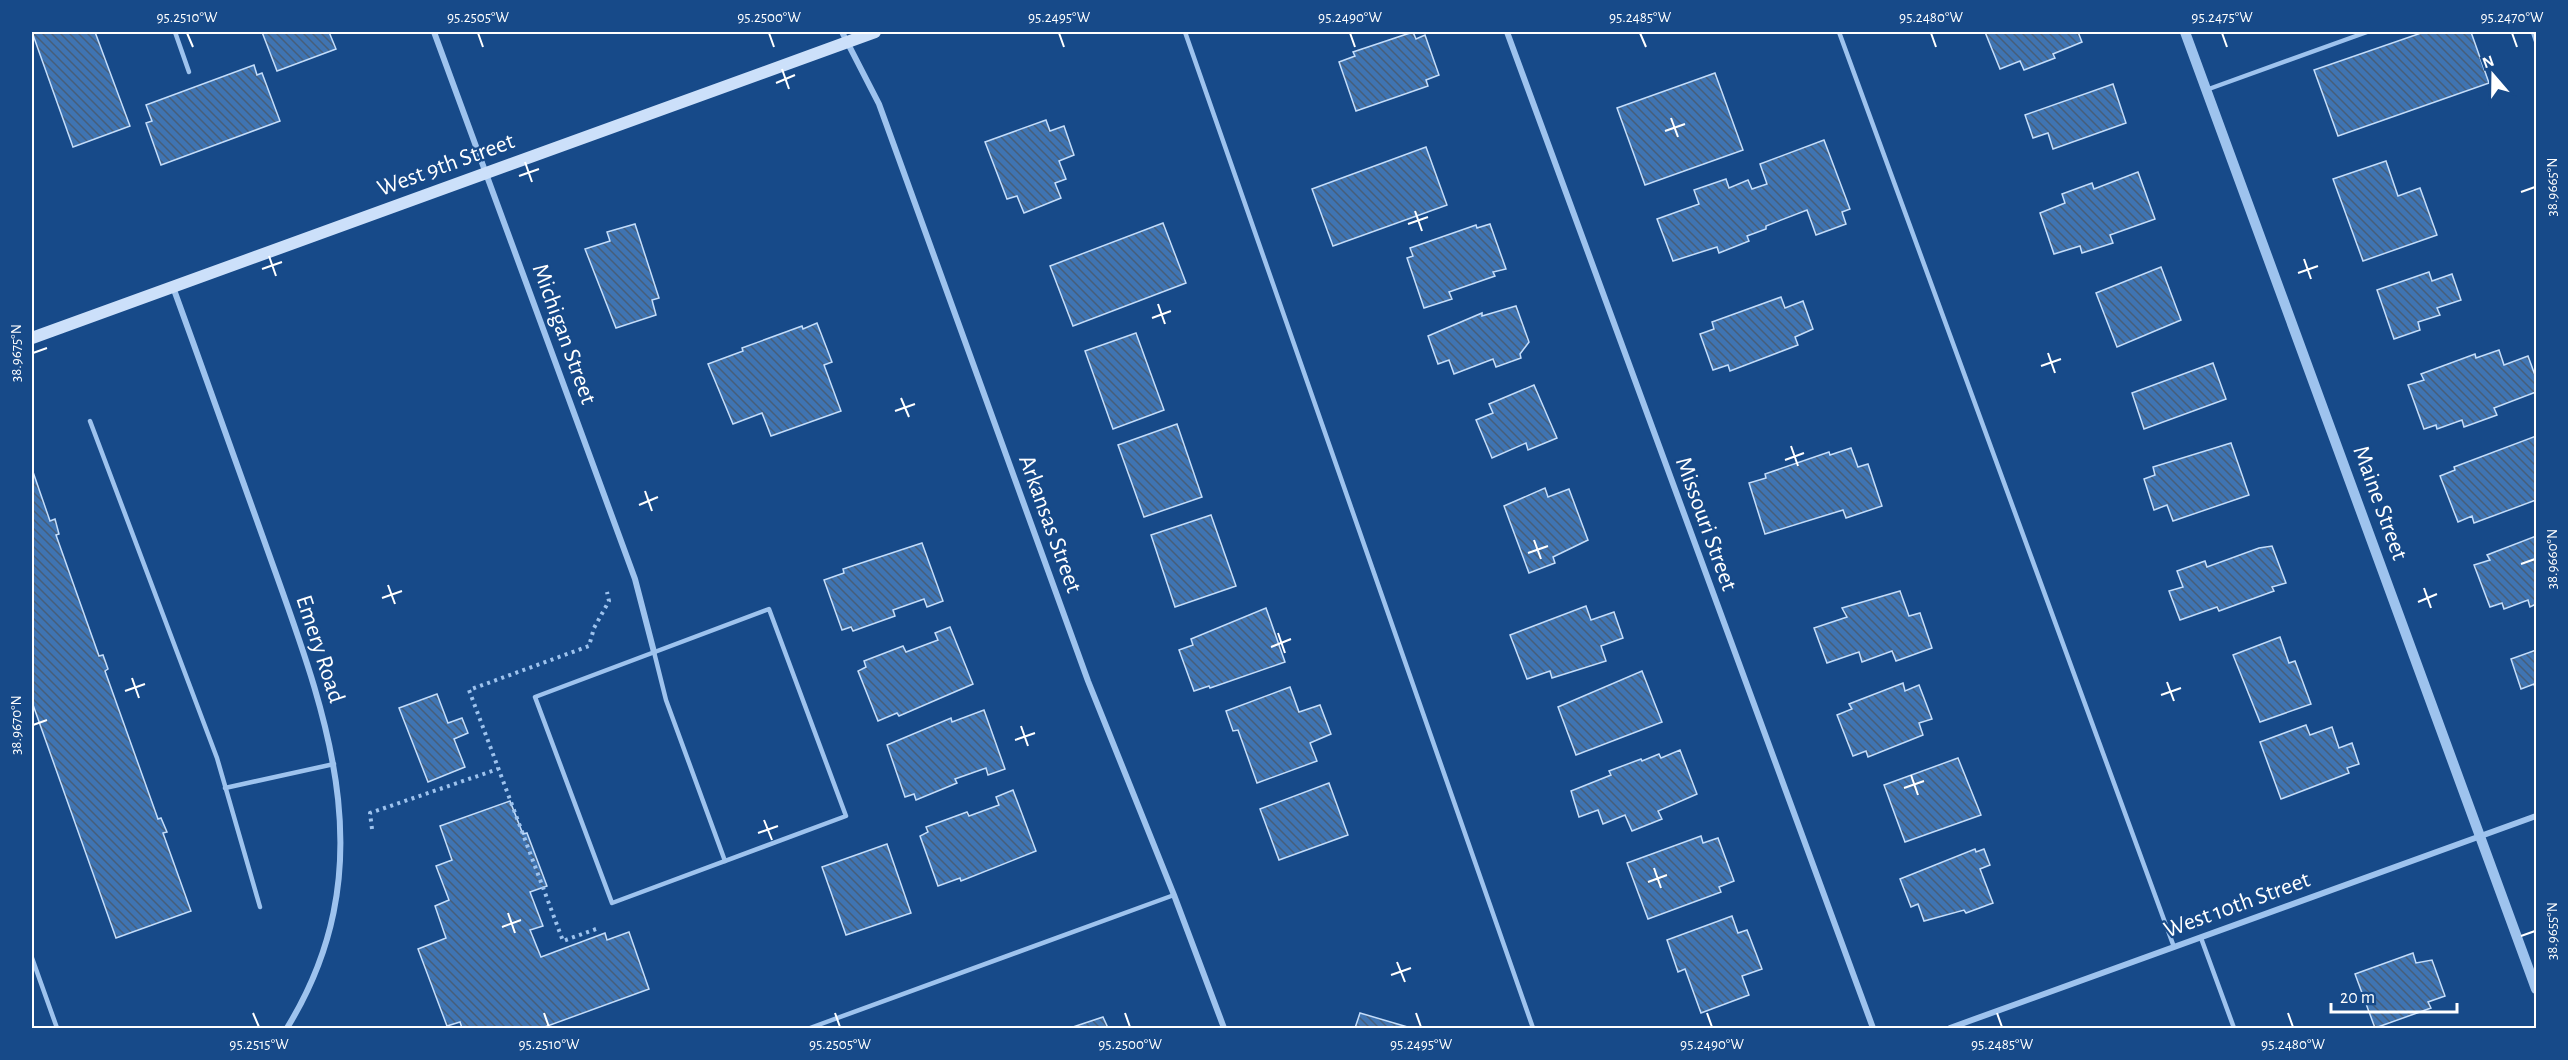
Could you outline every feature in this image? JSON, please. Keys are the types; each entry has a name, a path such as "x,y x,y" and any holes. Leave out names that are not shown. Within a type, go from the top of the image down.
{"main road":[{"name":"West 9th Street","path":"32,338 485,173 845,37 875,32"}],"street":[{"name":"Michigan Street","path":"434,32 635,579 654,651"},
{"name":"Missouri Street","path":"1507,32 1873,1029"},
{"name":"Maine Street","path":"2185,32 2536,988"},
{"name":"Arkansas Street","path":"845,37 879,104 1088,681 1174,895 1224,1029"},
{"name":"Emery Road","path":"173,287 317,689 338,789 340,852 336,910 300,1007 287,1029"},
{"name":"West 10th Street","path":"1950,1029 2536,816"}],"lane":[{"path":"175,32 189,72"},
{"path":"1185,32 1533,1029"},
{"path":"1839,32 2174,947"},
{"path":"2206,90 2367,32"},
{"path":"2533,32 2536,41"},
{"path":"90,421 217,758 260,907"},
{"path":"769,609 846,816 612,903 535,697 654,651 769,609"},
{"path":"654,651 666,700 725,861"},
{"path":"225,788 334,764"},
{"path":"810,1029 1174,895"},
{"path":"2201,938 2234,1029"},
{"path":"32,958 57,1029"}],"path":[{"path":"372,829 370,813 498,769"}],"building":[{"path":"32,32 95,32 130,126 73,147"},
{"path":"262,32 329,32 336,49 277,71"},
{"path":"1413,32 1416,39 1425,35 1439,75 1426,80 1428,86 1356,111 1339,62 1355,56 1353,52"},
{"path":"1985,32 2078,32 2082,42 2053,54 2055,58 2024,70 2020,61 2000,69"},
{"path":"2424,32 2471,32 2489,83 2338,136 2314,70"},
{"path":"254,65 257,75 262,73 280,121 161,165 146,123 152,121 146,105"},
{"path":"1715,73 1743,150 1645,185 1617,108"},
{"path":"2113,84 2126,123 2053,149 2048,133 2033,138 2025,115"},
{"path":"1046,120 1050,131 1064,126 1074,155 1059,161 1066,179 1055,183 1061,198 1024,213 1017,196 1007,199 985,142"},
{"path":"1824,140 1850,209 1842,212 1846,224 1816,235 1807,210 1766,226 1766,229 1747,236 1749,241 1719,253 1717,247 1673,261 1657,219 1699,204 1694,190 1726,179 1729,188 1748,180 1752,189 1767,184 1760,164"},
{"path":"1426,147 1447,205 1333,246 1312,189"},
{"path":"2386,161 2398,196 2420,188 2437,235 2363,261 2333,179"},
{"path":"2138,172 2155,219 2110,235 2113,243 2082,253 2080,246 2054,254 2040,213 2065,203 2062,194 2092,183 2094,189"},
{"path":"1163,223 1186,283 1073,326 1050,266"},
{"path":"635,224 659,298 652,300 656,315 616,328 585,249 610,241 607,232"},
{"path":"1490,224 1506,269 1493,272 1495,276 1449,292 1452,299 1424,308 1407,258 1413,256 1410,248 1476,225 1477,228"},
{"path":"2161,267 2181,320 2117,347 2096,293"},
{"path":"2429,272 2432,281 2452,274 2461,300 2437,308 2440,315 2418,322 2420,330 2394,339 2377,290"},
{"path":"1781,297 1785,308 1803,301 1813,329 1795,337 1798,345 1730,371 1728,365 1713,370 1700,334 1714,329 1712,322"},
{"path":"1516,306 1529,342 1520,354 1521,358 1496,367 1493,359 1454,374 1449,360 1438,364 1428,336 1482,313 1482,316"},
{"path":"817,323 832,362 824,365 841,411 771,436 762,413 733,424 708,364 743,351 742,348 802,326 803,329"},
{"path":"1136,333 1164,410 1113,429 1085,351"},
{"path":"2499,350 2504,365 2528,356 2536,378 2536,392 2494,408 2497,415 2464,427 2462,420 2437,429 2436,425 2424,429 2408,385 2424,380 2421,374 2475,354 2476,358"},
{"path":"2213,363 2226,399 2144,429 2132,393"},
{"path":"1534,385 1557,438 1528,450 1526,443 1492,458 1476,420 1493,413 1489,404"},
{"path":"1177,424 1202,497 1144,517 1118,445"},
{"path":"2536,436 2536,500 2474,523 2472,516 2458,522 2440,476 2455,470 2454,467"},
{"path":"2231,443 2249,495 2173,521 2167,505 2154,510 2144,479 2155,475 2153,467"},
{"path":"1851,448 1858,467 1868,464 1882,506 1846,518 1843,510 1765,534 1749,483 1766,478 1765,474 1829,452 1830,455"},
{"path":"32,469 50,521 55,519 59,534 56,535 99,656 103,655 108,669 105,671 158,819 161,818 167,832 163,833 191,911 116,938 32,702"},
{"path":"1545,488 1548,497 1569,489 1588,540 1553,557 1555,563 1529,573 1504,506"},
{"path":"1211,515 1236,586 1175,607 1151,535"},
{"path":"2536,536 2536,604 2530,607 2528,600 2504,609 2502,603 2490,607 2474,565 2490,560 2487,555"},
{"path":"922,543 943,601 927,607 924,599 893,610 895,616 853,631 851,627 842,630 824,580 844,573 843,569"},
{"path":"2272,546 2286,583 2272,587 2274,591 2219,611 2217,607 2180,620 2169,591 2183,587 2177,571 2205,561 2207,567 2259,548"},
{"path":"1900,591 1909,616 1920,613 1932,648 1896,661 1892,651 1862,662 1859,652 1827,663 1814,628 1847,617 1842,608"},
{"path":"1586,606 1591,620 1614,612 1623,638 1601,646 1606,661 1552,678 1550,671 1527,679 1510,635"},
{"path":"1266,608 1285,662 1210,688 1209,686 1194,691 1179,650 1193,645 1191,639"},
{"path":"950,627 973,684 899,716 897,713 878,721 858,671 866,667 864,661 903,646 906,652 938,640 935,633"},
{"path":"2280,637 2289,663 2295,661 2311,704 2260,722 2233,655"},
{"path":"2536,650 2536,691 2534,684 2521,689 2511,659"},
{"path":"1642,671 1662,722 1576,755 1558,707"},
{"path":"1903,683 1905,691 1919,685 1932,719 1919,723 1923,735 1868,757 1866,751 1853,756 1837,715 1852,709 1849,704"},
{"path":"1290,687 1299,712 1320,705 1331,734 1310,743 1317,761 1257,783 1238,730 1233,731 1226,711"},
{"path":"437,694 448,723 462,718 468,733 454,739 465,767 428,782 399,708"},
{"path":"984,710 1005,769 988,775 986,768 955,779 957,783 916,800 914,794 905,797 887,745 951,718 952,722"},
{"path":"2306,725 2310,735 2332,727 2339,748 2352,743 2359,764 2347,768 2349,773 2281,799 2260,742"},
{"path":"1680,750 1697,794 1658,811 1662,819 1632,831 1625,815 1603,824 1598,810 1579,817 1571,791 1611,775 1609,771 1641,759 1642,761 1659,754 1661,758"},
{"path":"1958,758 1981,815 1905,842 1884,785"},
{"path":"1329,783 1348,835 1279,860 1260,809"},
{"path":"1013,790 1036,851 961,881 960,878 938,886 920,836 928,832 926,827 967,812 969,816 999,805 996,797"},
{"path":"510,801 523,834 527,833 547,886 530,892 543,926 530,930 541,957 605,933 607,940 629,932 649,989 542,1028 462,1028 460,1022 447,1026 418,949 446,938 435,906 449,900 436,866 452,860 440,826"},
{"path":"1701,836 1703,843 1718,838 1734,881 1719,887 1721,892 1648,919 1627,863"},
{"path":"887,844 911,913 846,935 822,867"},
{"path":"1975,849 1976,852 1984,849 1990,865 1980,869 1993,903 1966,913 1964,910 1924,921 1918,904 1911,907 1900,879"},
{"path":"1732,916 1738,933 1747,930 1762,969 1742,976 1749,995 1701,1013 1685,969 1678,972 1667,940"},
{"path":"2413,953 2416,963 2432,960 2445,996 2428,1002 2431,1008 2375,1028 2355,974"},
{"path":"1360,1013 1411,1028 1355,1028"},
{"path":"1103,1017 1108,1028 1070,1028"}]}
